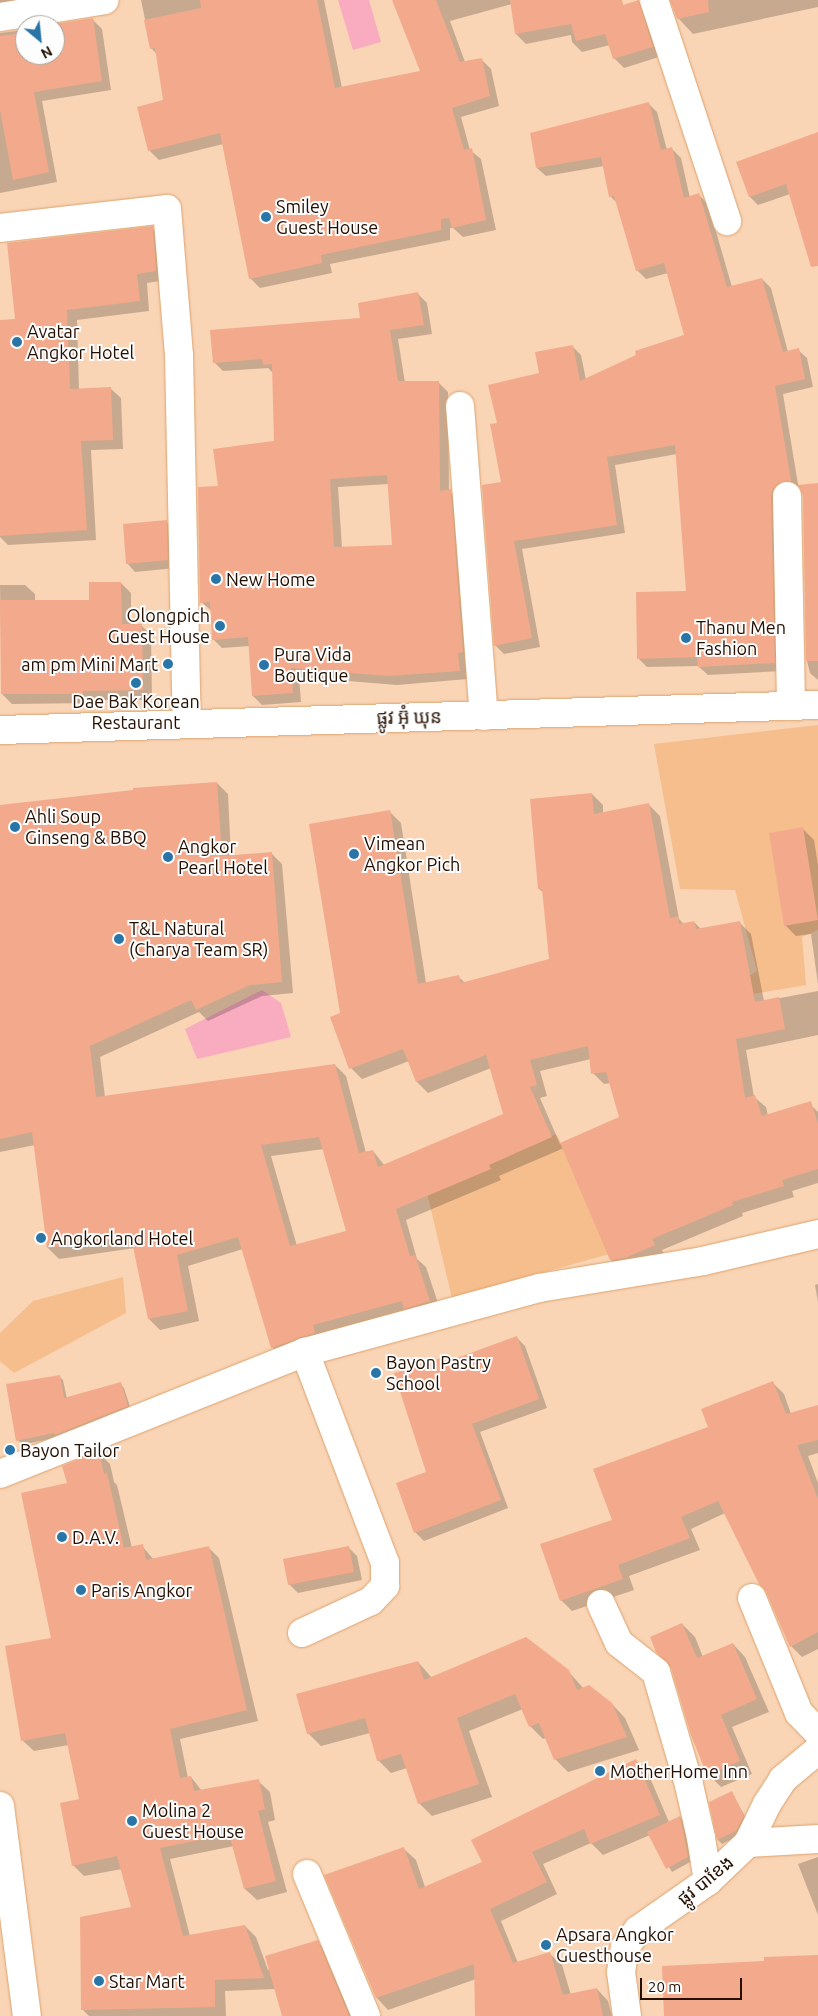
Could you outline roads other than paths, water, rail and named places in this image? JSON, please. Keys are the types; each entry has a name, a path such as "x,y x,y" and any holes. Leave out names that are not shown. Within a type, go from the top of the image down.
{"street":[{"path":"0,17 104,0"},
{"path":"654,0 727,221"},
{"path":"0,228 167,209 179,354 187,723"},
{"path":"460,406 484,716"},
{"path":"787,496 791,706"},
{"name":"ផ្លូវ អ៊ុំ ឃុន","path":"0,730 818,705"},
{"path":"0,1474 304,1352 539,1288 703,1261 818,1234"},
{"path":"302,1633 371,1601 384,1586 384,1563 304,1352"},
{"path":"752,1598 799,1713 818,1732"},
{"path":"601,1604 620,1643 656,1672 689,1785 708,1881"},
{"name":"ផ្លូវ បាខែង","path":"627,2016 622,1972 625,1947 638,1930 708,1881 748,1843 783,1779 818,1750"},
{"path":"0,1806 27,2016"},
{"path":"748,1843 818,1839"},
{"path":"307,1874 366,2016"}],"place":[{"name":"Smiley Guest House","path":"266,217"},
{"name":"Avatar Angkor Hotel","path":"17,342"},
{"name":"New Home","path":"216,579"},
{"name":"Olongpich Guest House","path":"220,626"},
{"name":"Thanu Men Fashion","path":"686,638"},
{"name":"am pm Mini Mart","path":"168,664"},
{"name":"Pura Vida Boutique","path":"264,665"},
{"name":"Dae Bak Korean Restaurant","path":"136,683"},
{"name":"Ahli Soup Ginseng & BBQ","path":"15,827"},
{"name":"Vimean Angkor Pich","path":"354,854"},
{"name":"Angkor Pearl Hotel","path":"168,857"},
{"name":"T&L Natural (Charya Team SR)","path":"119,939"},
{"name":"Angkorland Hotel","path":"41,1238"},
{"name":"Bayon Pastry School","path":"376,1373"},
{"name":"Bayon Tailor","path":"10,1450"},
{"name":"D.A.V.","path":"62,1537"},
{"name":"Paris Angkor","path":"81,1590"},
{"name":"MotherHome Inn","path":"600,1771"},
{"name":"Molina 2 Guest House","path":"132,1821"},
{"name":"Apsara Angkor Guesthouse","path":"546,1945"},
{"name":"Star Mart","path":"99,1981"}]}
